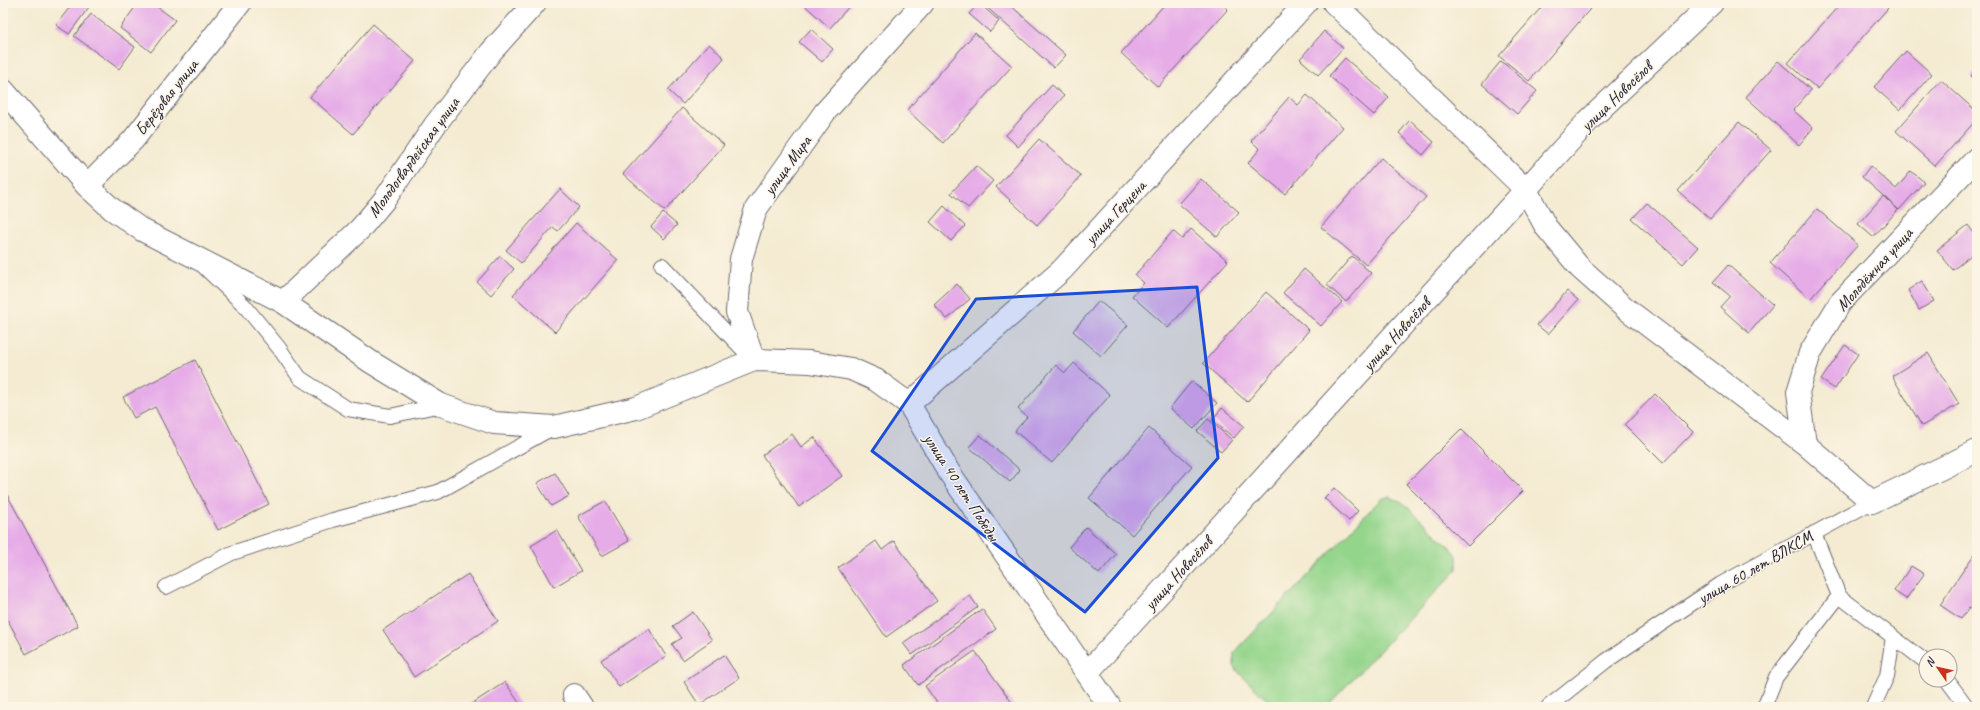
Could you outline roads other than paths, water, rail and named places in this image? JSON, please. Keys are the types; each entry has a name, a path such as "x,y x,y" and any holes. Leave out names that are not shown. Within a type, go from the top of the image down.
{"street":[{"name":"Берёзовая улица","path":"87,186 133,140 240,3"},
{"name":"Молодогвардейская улица","path":"283,302 360,229 385,199 435,125 491,52 535,3"},
{"name":"улица Мира","path":"754,360 737,312 741,260 756,209 825,112 923,3"},
{"name":"улица Герцена","path":"909,404 1062,270 1306,3"},
{"path":"1334,3 1526,190 1546,227 1580,268 1625,308 1805,444 1872,502"},
{"name":"улица Новосёлов","path":"1087,673 1588,121 1712,3"},
{"path":"3,90 87,186 112,209 142,230 283,302 371,362 441,405 494,423 554,427 636,408 754,360"},
{"name":"Молодёжная улица","path":"1805,444 1798,392 1810,353 1840,303 1977,158"},
{"name":"улица 40 лет Победы","path":"754,360 810,362 851,369 876,380 909,404 949,472 1110,707"},
{"name":"улица 60 лет ВЛКСМ","path":"1872,502 1977,451"}],"lane":[{"path":"190,254 244,306 279,348 300,378 348,409 390,416 441,405"},
{"path":"662,266 754,360"},
{"path":"166,587 232,553 333,520 438,492 554,427"},
{"name":"улица 60 лет ВЛКСМ","path":"1548,707 1606,661 1721,584 1872,502"},
{"path":"1814,534 1839,596 1918,656"},
{"path":"1764,707 1776,677 1839,596"},
{"path":"1873,707 1886,676 1893,637"},
{"path":"1953,688 1967,707"}]}
